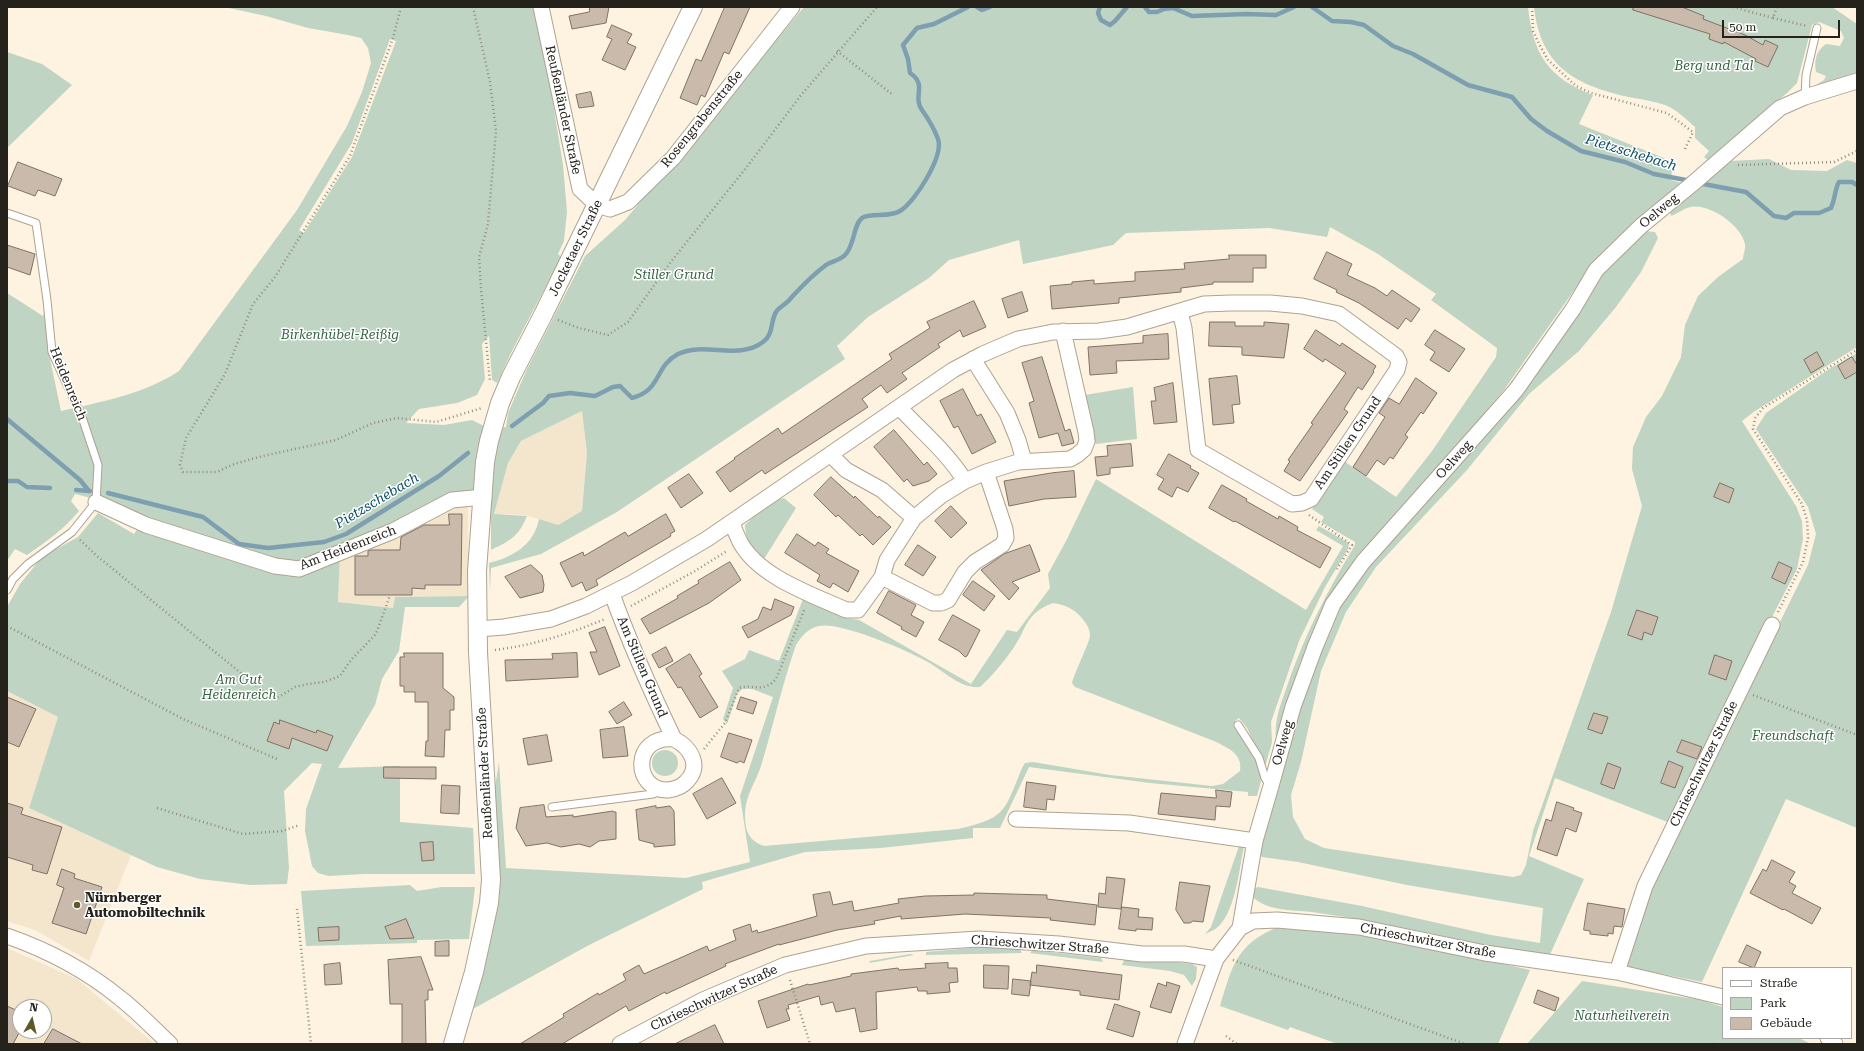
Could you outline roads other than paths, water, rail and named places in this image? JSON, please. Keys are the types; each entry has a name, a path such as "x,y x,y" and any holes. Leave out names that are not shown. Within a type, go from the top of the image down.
{"street":[{"name":"Reußenländer Straße","path":"541,7 580,189 597,205"},
{"name":"Jocketaer Straße","path":"484,497 485,462 489,441 500,404 511,377 543,315 693,7"},
{"name":"Rosengrabenstraße","path":"597,205 610,209 628,202 667,163 792,7"},
{"name":"Oelweg","path":"1185,1044 1216,959 1240,928 1255,841 1293,708 1315,647 1334,604 1346,586 1363,562 1516,390 1573,309 1596,270 1641,226 1701,177 1780,108 1805,97 1857,81"},
{"name":"Am Stillen Grund","path":"478,629 511,626 551,619 586,606 612,594 671,562 831,455 947,374 982,354 1018,339 1036,334 1064,331 1099,331 1127,327 1204,304 1231,302 1270,303 1323,309 1339,314 1396,356 1399,362 1397,370 1311,499 1302,503 1292,504 1198,450 1184,328 1180,312"},
{"path":"732,522 740,542 752,558 776,578 846,610 858,610 882,577 887,560 914,518 942,495 965,481 986,472 1024,461 1070,459 1078,456 1084,450 1087,441 1064,331"},
{"path":"973,359 1007,413 1018,440 1024,461"},
{"path":"899,407 954,463 965,481"},
{"path":"831,455 846,470 882,490 914,518"},
{"path":"882,577 933,603 941,603 948,600 970,567 975,562 1002,545 1006,538 1005,530 986,472"},
{"name":"Reußenländer Straße","path":"453,1044 474,972 488,903 491,880 478,629 477,571 484,497"},
{"name":"Am Heidenreich","path":"96,502 146,525 275,566 299,569 393,531 452,500 484,497"},
{"name":"Am Stillen Grund","path":"612,594 644,675 674,739 684,744 691,752 694,762 692,772 688,780 681,786 674,789 663,790"},
{"name":"Chrieschwitzer Straße","path":"1617,972 1645,886 1772,625"},
{"path":"663,790 652,785 646,779 642,765 643,756 646,749 658,740 665,738 674,739"},
{"path":"1016,819 1129,823 1255,841"},
{"name":"Chrieschwitzer Straße","path":"1240,928 1253,921 1277,920 1359,927 1485,954 1617,972 1722,997"},
{"path":"7,936 73,965 120,998 170,1044"},
{"name":"Chrieschwitzer Straße","path":"620,1044 703,1000 785,965 866,946 978,939 1059,944 1142,954 1184,954 1216,959"}],"lane":[{"path":"1805,97 1806,75 1817,28"},
{"name":"Heidenreich","path":"7,213 36,223 47,300 52,352 83,420 98,465 96,502"},
{"path":"7,590 13,579 28,564 72,532 96,502"},
{"path":"1238,725 1259,758 1265,778 1270,786"},
{"path":"552,808 653,794 663,790"}],"waterway":[{"name":"Pietzschebach","path":"512,426 543,403 549,396 570,393 595,396 613,387 620,386 632,398 648,390 665,365 670,359 678,354 699,349 732,351 743,350 763,342 769,335 776,312 821,269 845,255 851,246 859,221 865,216 891,214 900,211 913,198 927,178 937,156 939,147 938,139 931,124 919,105 918,82 910,73 908,59 903,45 917,28 934,24 968,7"},
{"name":"Pietzschebach","path":"977,7 982,10 990,7"},
{"name":"Pietzschebach","path":"1100,7 1098,13 1101,20 1110,25 1127,7"},
{"name":"Pietzschebach","path":"1145,7 1149,12 1157,12 1164,9 1173,8 1192,16 1246,14 1276,15 1294,7"},
{"name":"Pietzschebach","path":"1312,7 1332,21 1351,22 1364,25 1393,46 1413,54 1468,85 1512,97 1531,119 1547,131 1581,151 1625,162 1654,174 1691,181"},
{"name":"Pietzschebach","path":"1698,183 1746,192 1774,216 1786,218 1794,213 1819,213 1831,208 1839,182 1852,182 1857,185"},
{"name":"Pietzschebach","path":"7,419 80,480 89,491"},
{"name":"Pietzschebach","path":"108,493 203,517 239,544 268,548 324,542 346,534 439,476 468,453"},
{"name":"Pietzschebach","path":"7,481 18,481 27,487 50,488"},
{"name":"Pietzschebach","path":"76,490 90,491"}],"place":[{"name":"Nürnberger Automobiltechnik","path":"77,905"}],"park label":[{"name":"Berg und Tal","path":"1714,66"},
{"name":"Stiller Grund","path":"674,275"},
{"name":"Birkenhübel-Reißig","path":"340,335"},
{"name":"Am Gut Heidenreich","path":"239,688"},
{"name":"Freundschaft","path":"1793,736"},
{"name":"Naturheilverein","path":"1622,1016"}]}
